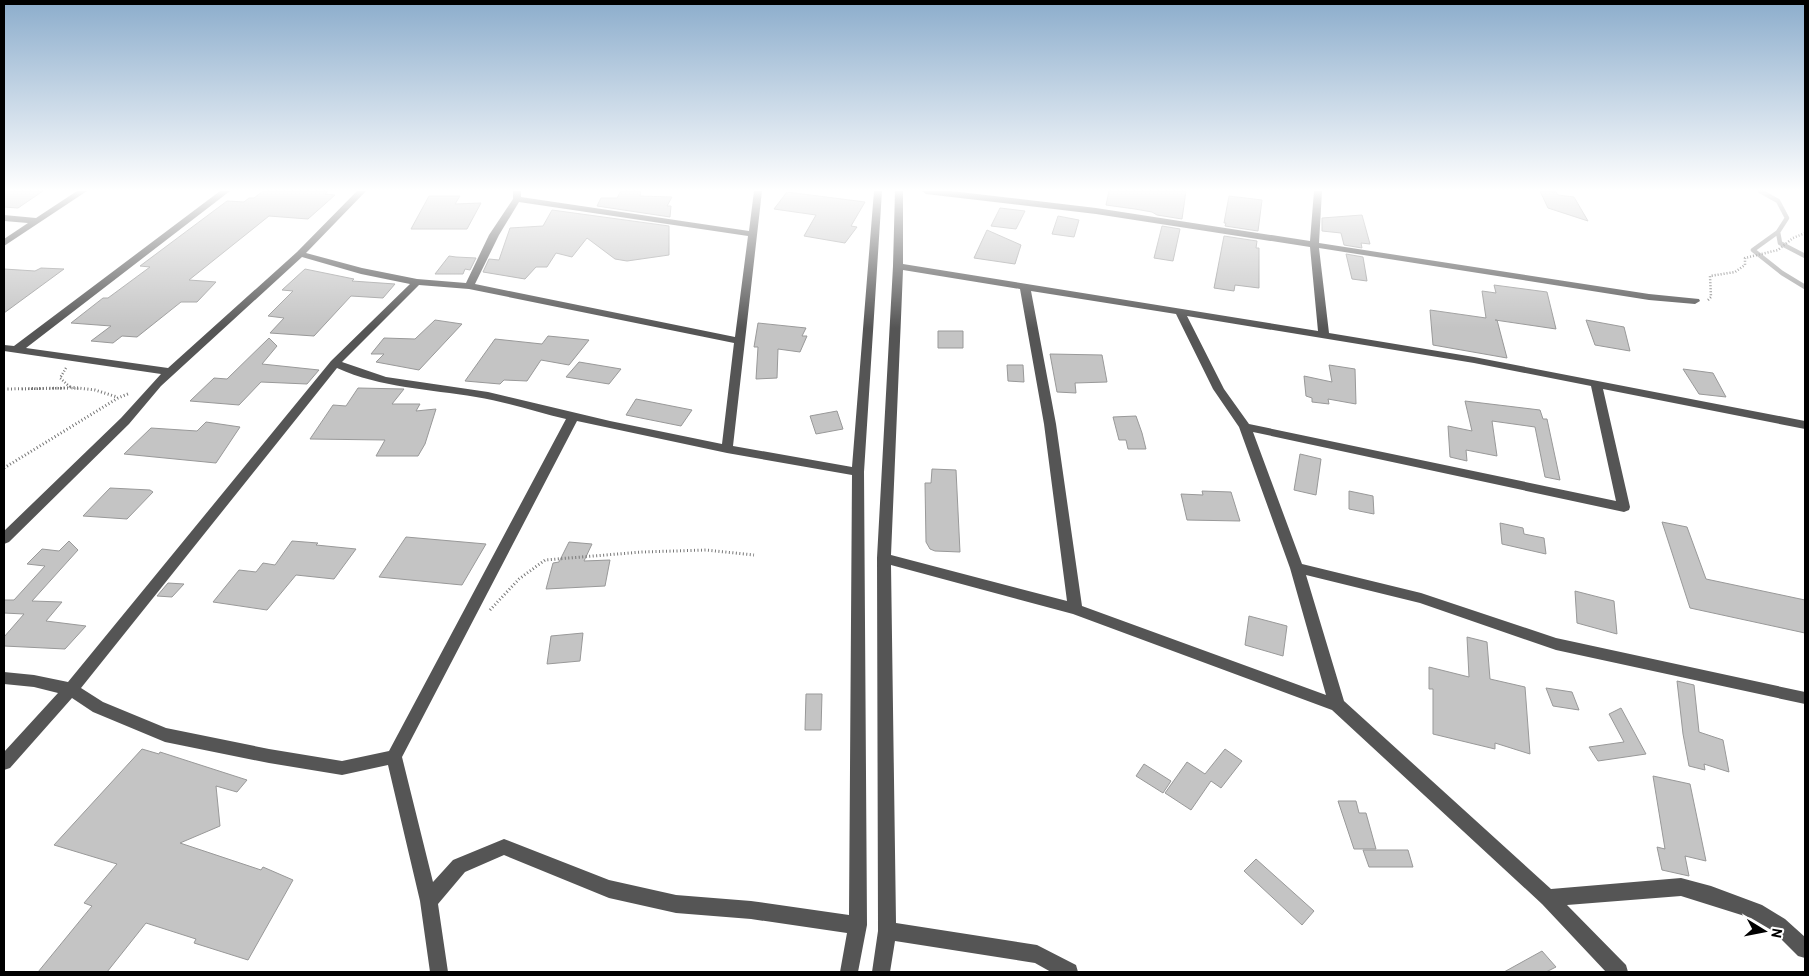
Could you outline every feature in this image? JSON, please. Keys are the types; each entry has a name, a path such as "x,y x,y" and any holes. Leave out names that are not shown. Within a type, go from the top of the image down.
{"street":[{"path":"16,350 166,237"},
{"path":"4,539 125,421 157,384 317,237"},
{"path":"469,286 493,237"},
{"path":"727,449 753,237"},
{"path":"849,972 858,925 858,472 875,237"},
{"path":"881,972 887,932 884,558 898,237"},
{"path":"1260,237 1649,298 1694,301"},
{"path":"1315,237 1324,337"},
{"path":"300,254 361,271 416,282 469,286 740,341"},
{"path":"898,266 1474,360 1805,425"},
{"path":"4,763 71,688 336,363 416,282"},
{"path":"1025,287 1050,424 1075,609"},
{"path":"1180,313 1219,389 1245,427 1297,568 1337,704"},
{"path":"4,348 171,372"},
{"path":"336,363 353,372 410,385 475,392 530,404 573,417 727,449 858,472"},
{"path":"1245,427 1624,507 1596,383"},
{"path":"439,972 429,901 394,757 573,417"},
{"path":"884,558 1075,609 1337,704 1548,898 1619,972"},
{"path":"1297,568 1421,598 1556,644 1805,698"},
{"path":"4,678 71,688 98,707 165,735 193,741 342,768 394,757"},
{"path":"429,901 459,866 504,847 609,889 676,904 752,910 858,925"},
{"path":"1548,898 1681,887 1711,895 1756,911 1779,924 1805,949"},
{"path":"887,932 1037,954 1069,972"}],"path":[{"path":"1694,301 1707,301 1711,297 1710,276 1735,272 1745,266 1745,258 1781,250 1793,237"},
{"path":"71,388 60,378 68,364 74,359"},
{"path":"4,468 118,398 157,384"},
{"path":"4,389 71,388 95,390 118,398"},
{"path":"487,613 519,579 545,560 642,552 706,550 754,555"}],"building":[{"path":"179,237 243,237 189,280 216,282 197,302 181,302 137,337 122,336 113,343 91,341 111,326 71,323 103,298 108,298 150,267 140,266"},
{"path":"507,237 669,237 669,255 627,261 615,259 587,238 572,257 556,253 547,267 536,267 525,279 483,272 489,259 499,260"},
{"path":"807,237 850,237 845,243"},
{"path":"984,237 1002,237 1021,245 1015,264 974,258"},
{"path":"1159,237 1178,237 1173,261 1154,258"},
{"path":"1224,237 1257,241 1256,248 1259,248 1259,288 1235,285 1234,291 1214,288"},
{"path":"1342,237 1368,237 1370,244 1361,243 1362,248 1344,245"},
{"path":"1346,254 1363,257 1367,281 1352,279"},
{"path":"449,256 476,258 470,270 465,269 463,274 435,274"},
{"path":"41,268 64,269 4,313 4,269 35,271"},
{"path":"305,269 354,279 352,281 395,284 383,298 351,296 314,336 270,333 284,318 268,316 293,291 282,290"},
{"path":"1494,285 1547,292 1556,329 1497,320 1507,358 1433,345 1430,310 1486,318 1482,291 1496,293"},
{"path":"435,320 462,324 419,370 376,362 384,354 371,354 384,338 415,339"},
{"path":"1586,320 1624,327 1630,351 1595,345"},
{"path":"758,323 806,328 802,336 807,336 800,352 778,349 777,378 756,379 758,347 754,347"},
{"path":"938,331 963,331 963,348 938,348"},
{"path":"548,336 589,340 569,365 541,360 527,381 504,380 500,384 465,381 495,339 542,344"},
{"path":"269,338 277,346 262,364 319,370 307,384 261,382 239,405 190,401 214,378 227,379"},
{"path":"1050,354 1102,355 1107,382 1075,383 1076,393 1057,392"},
{"path":"579,362 621,369 609,384 566,377"},
{"path":"1007,365 1023,365 1024,382 1008,381"},
{"path":"1329,365 1355,369 1356,404 1328,399 1329,404 1312,402 1312,398 1306,396 1304,376 1332,382"},
{"path":"1683,369 1713,373 1726,397 1699,394"},
{"path":"358,388 404,389 392,404 420,404 416,411 436,409 425,444 418,456 376,456 385,440 310,439 333,405 346,406"},
{"path":"636,399 692,410 681,426 626,415"},
{"path":"1465,401 1540,410 1543,419 1547,419 1560,480 1545,477 1535,427 1492,421 1497,456 1466,450 1467,461 1450,457 1448,426 1472,431"},
{"path":"837,411 843,429 816,434 810,416"},
{"path":"1136,416 1146,449 1128,449 1126,440 1119,440 1113,417"},
{"path":"206,422 240,427 216,463 124,454 151,428 197,431"},
{"path":"1300,454 1321,459 1316,495 1294,490"},
{"path":"932,469 956,470 960,552 935,551 930,549 926,542 925,483 931,483"},
{"path":"110,488 150,490 153,492 127,519 83,516"},
{"path":"1202,491 1231,492 1240,521 1187,520 1181,494 1203,495"},
{"path":"1349,491 1373,496 1374,514 1349,509"},
{"path":"1662,522 1687,527 1706,579 1805,600 1805,633 1690,608"},
{"path":"1500,523 1523,528 1524,534 1544,538 1546,554 1502,544"},
{"path":"406,537 486,544 462,585 379,577"},
{"path":"69,541 78,550 32,601 62,602 46,621 86,626 65,649 4,646 4,637 24,614 4,613 4,600 14,600 45,566 27,564 42,549 59,551"},
{"path":"292,541 356,549 334,579 296,575 267,610 213,602 239,570 256,572 263,563 275,565"},
{"path":"569,542 592,544 584,561 610,560 605,586 546,589 553,563 559,562"},
{"path":"168,583 184,584 172,597 157,596"},
{"path":"1575,591 1614,601 1617,634 1577,623"},
{"path":"1249,616 1287,626 1283,656 1245,645"},
{"path":"583,633 580,661 547,664 551,636"},
{"path":"1467,637 1487,642 1490,679 1525,687 1530,754 1495,743 1495,749 1433,734 1433,689 1429,689 1429,667 1469,677"},
{"path":"1677,681 1694,685 1699,732 1723,740 1729,772 1704,764 1705,770 1689,766"},
{"path":"1546,688 1572,692 1579,710 1553,706"},
{"path":"806,694 822,694 821,730 805,730"},
{"path":"1621,708 1646,754 1598,761 1589,747 1624,742 1609,714"},
{"path":"142,749 159,754 160,752 247,780 237,792 216,786 220,826 180,843 261,870 263,867 293,880 248,960 194,943 196,939 146,923 107,972 38,972 92,906 84,903 117,864 54,845"},
{"path":"1225,749 1242,761 1221,788 1211,781 1191,810 1165,793 1187,762 1205,774"},
{"path":"1144,764 1171,781 1163,793 1136,776"},
{"path":"1653,776 1690,784 1706,861 1685,856 1689,876 1662,870 1657,847 1665,849"},
{"path":"1338,801 1356,801 1359,813 1366,813 1376,849 1354,849"},
{"path":"1363,850 1408,850 1413,867 1369,867"},
{"path":"1256,859 1314,911 1302,925 1244,871"},
{"path":"1542,951 1556,967 1546,972 1504,972"}],"waterway":[{"path":"1772,237 1753,250 1782,273 1805,287"},
{"path":"1779,237 1780,243 1805,256"}]}
